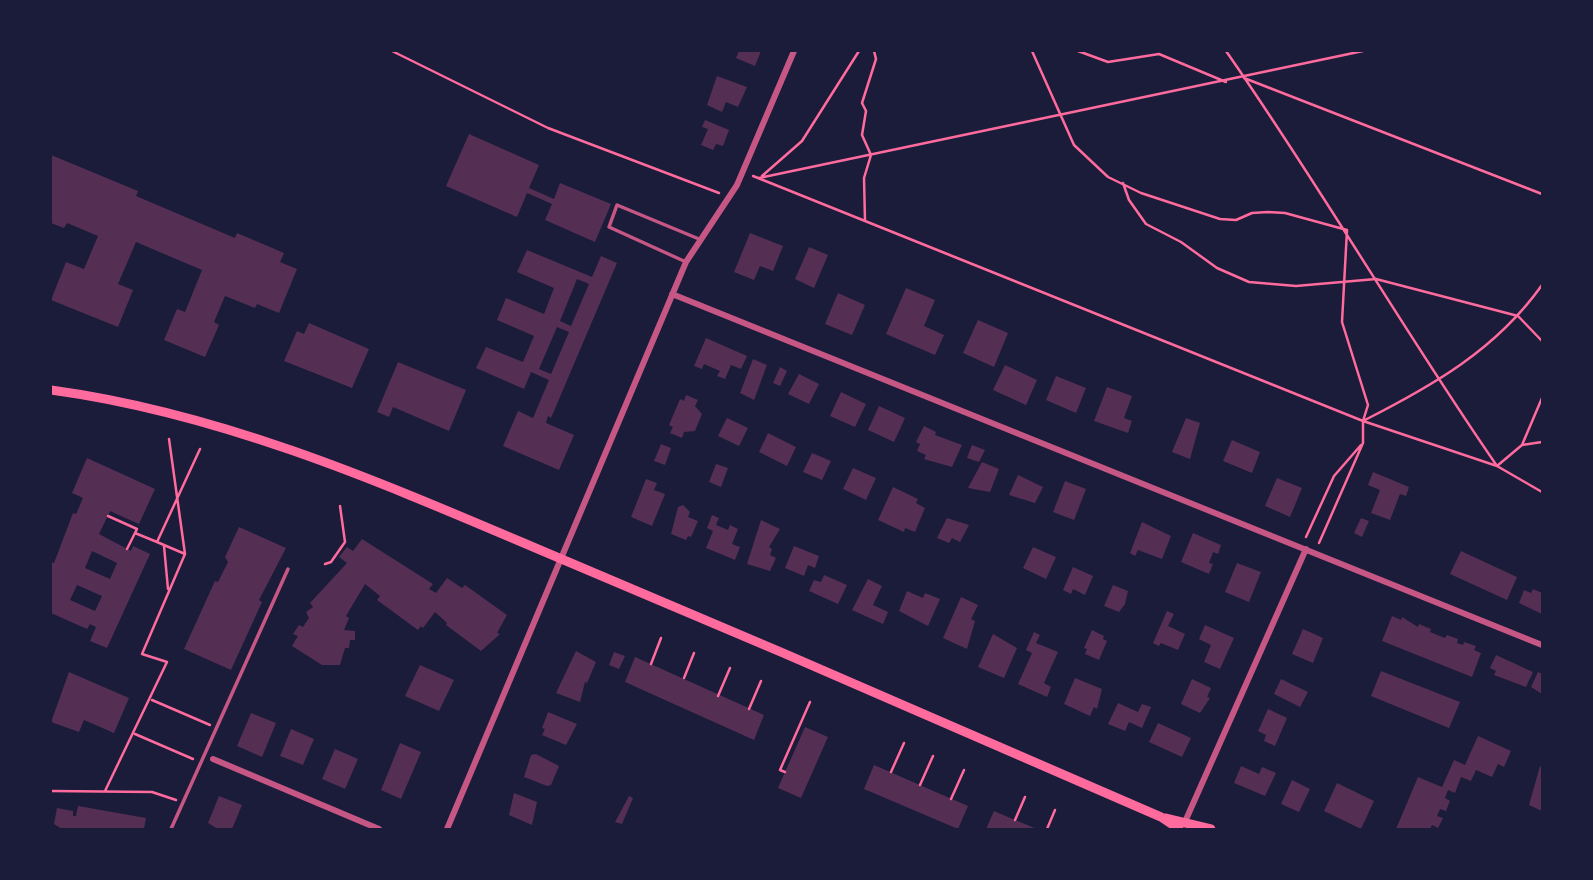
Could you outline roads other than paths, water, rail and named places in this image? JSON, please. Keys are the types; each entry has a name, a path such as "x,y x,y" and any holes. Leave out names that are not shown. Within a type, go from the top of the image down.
{"main road":[{"path":"51,390 164,412 266,440 355,473 851,680 1182,827 1210,829"}],"street":[{"path":"447,829 686,262 743,173 794,51"},
{"path":"672,294 1542,645"},
{"path":"1182,827 1306,549"},
{"path":"214,759 379,829"}],"lane":[{"path":"686,262 608,228 617,205 699,239"},
{"path":"171,829 288,569"},
{"path":"204,755 214,759"}]}
